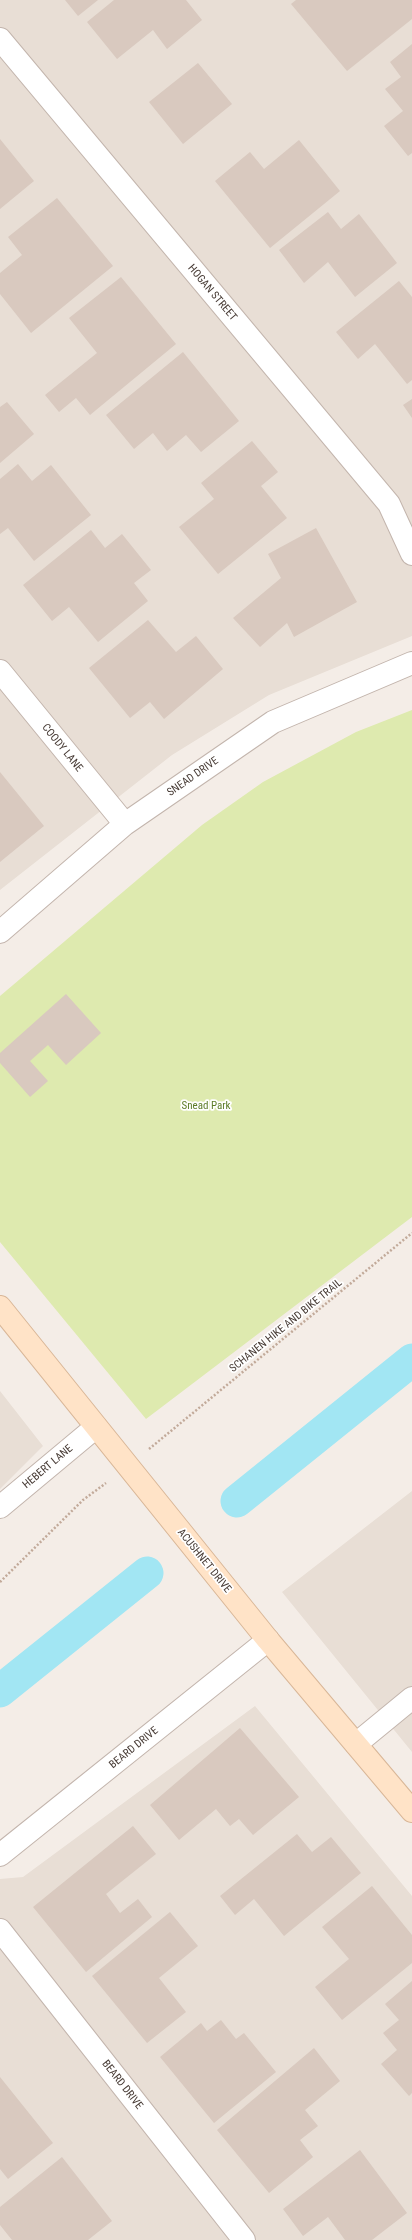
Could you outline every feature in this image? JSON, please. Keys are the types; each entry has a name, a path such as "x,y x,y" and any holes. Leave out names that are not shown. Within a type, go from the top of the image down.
{"street":[{"name":"HOGAN STREET","path":"0,39 389,504 412,554"},
{"name":"SNEAD DRIVE","path":"0,932 124,824 273,722 412,663"},
{"name":"COODY LANE","path":"0,671 124,824"},
{"name":"ACUSHNET DRIVE","path":"0,1307 268,1640 412,1811"},
{"name":"HEBERT LANE","path":"0,1507 96,1427"},
{"name":"BEARD DRIVE","path":"0,1855 268,1640"},
{"path":"356,1744 412,1698"},
{"name":"BEARD DRIVE","path":"0,1930 244,2240"}],"path":[{"name":"SCHANEN HIKE AND BIKE TRAIL","path":"171,1431 412,1233"},
{"path":"0,1582 84,1500"}],"shaded area":[{"path":"0,0 412,0 412,636 269,695 172,755 0,890"},
{"path":"0,1391 43,1446 0,1489"},
{"path":"412,1491 412,1752 282,1592"},
{"path":"255,1706 412,1896 412,2240 0,2240 0,1879 23,1877"}],"green space":[{"name":"Snead Park","path":"412,710 412,1217 146,1419 0,1242 0,996 202,825 263,782 356,732"}],"building":[{"path":"65,0 98,0 78,16"},
{"path":"114,0 186,0 202,20 167,49 153,30 117,59 87,22"},
{"path":"296,0 412,0 412,19 347,71 291,4"},
{"path":"412,44 412,153 408,156 384,126 403,111 385,89 401,77 390,62"},
{"path":"198,63 232,104 183,144 149,102"},
{"path":"0,139 34,181 0,209"},
{"path":"299,140 340,191 270,248 215,181 250,152 264,169"},
{"path":"57,198 113,266 31,333 0,294 0,273 22,255 8,237"},
{"path":"328,212 341,229 359,214 397,263 355,297 328,262 304,283 279,250"},
{"path":"121,277 176,344 90,415 76,398 59,412 45,395 97,353 69,318"},
{"path":"399,281 412,297 412,380 407,384 375,344 358,359 336,332"},
{"path":"183,352 239,421 201,452 186,435 167,451 153,433 134,449 106,415"},
{"path":"412,399 412,418 403,405"},
{"path":"7,402 34,434 0,463 0,407"},
{"path":"252,441 278,472 261,486 287,518 218,574 179,527 214,499 201,483"},
{"path":"18,464 32,481 51,465 91,515 34,561 8,528 0,534 0,479"},
{"path":"316,528 357,602 294,637 287,623 260,647 233,618 281,578 268,554"},
{"path":"91,530 105,548 122,534 151,570 134,583 148,601 98,642 69,607 52,621 23,585"},
{"path":"148,620 176,652 196,636 223,669 164,719 150,702 130,718 89,668"},
{"path":"0,772 44,826 0,862"},
{"path":"66,994 101,1033 66,1065 48,1045 30,1061 48,1081 30,1097 0,1063 0,1053"},
{"path":"240,1728 299,1797 253,1835 239,1819 230,1826 216,1809 179,1840 150,1805"},
{"path":"133,1826 156,1854 106,1894 120,1913 138,1899 152,1917 86,1972 33,1907"},
{"path":"297,1834 312,1852 331,1837 361,1873 284,1936 254,1899 235,1915 220,1896"},
{"path":"372,1886 412,1935 412,1963 342,2020 315,1987 349,1959 322,1927"},
{"path":"170,1912 198,1946 159,1978 186,2012 147,2043 92,1976"},
{"path":"412,1981 412,2093 409,2096 381,2064 397,2050 383,2033 399,2020 385,2004"},
{"path":"221,2020 236,2039 244,2033 276,2072 214,2123 160,2057 201,2023 207,2031"},
{"path":"314,2048 340,2081 305,2110 318,2126 300,2140 313,2157 269,2193 217,2130"},
{"path":"0,2077 53,2143 8,2179 0,2169"},
{"path":"360,2150 407,2213 372,2240 345,2240 328,2217 303,2236 283,2209"},
{"path":"62,2157 112,2221 88,2240 12,2240 0,2225 0,2207"}],"waterway":[{"path":"237,1501 412,1360"},
{"path":"0,1691 147,1573"}]}
